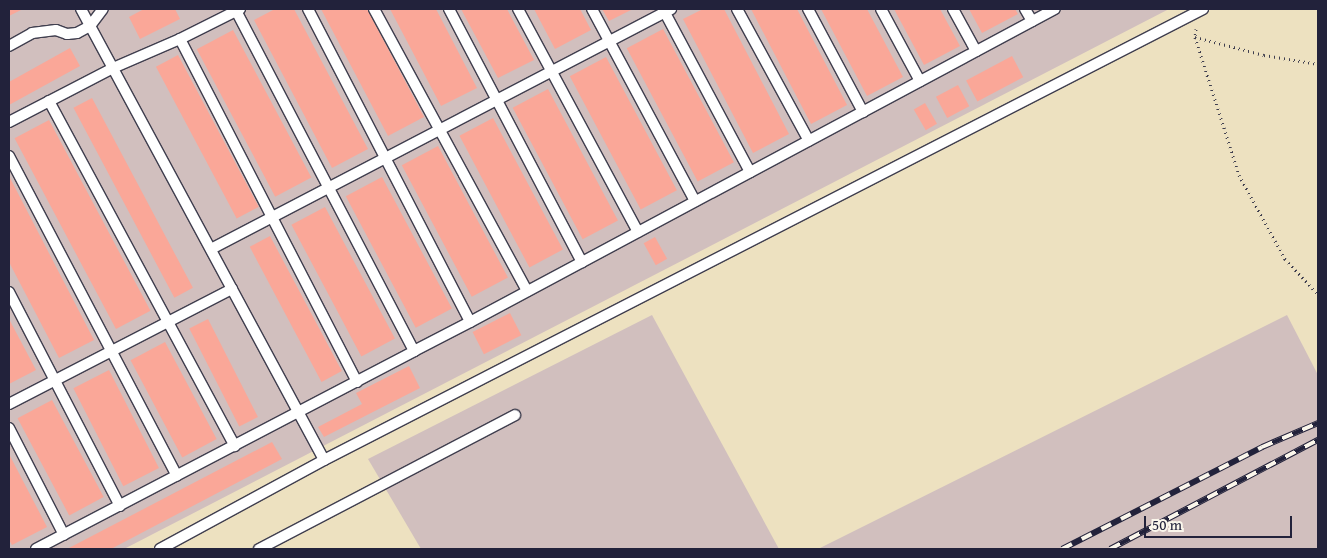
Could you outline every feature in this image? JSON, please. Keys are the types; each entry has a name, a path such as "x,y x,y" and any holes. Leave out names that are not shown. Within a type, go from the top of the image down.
{"lane":[{"path":"81,9 324,460"},
{"path":"9,46 32,33 56,30 72,34 90,26 103,9"},
{"path":"308,9 470,322"},
{"path":"374,9 527,291"},
{"path":"449,9 582,262"},
{"path":"518,9 638,232"},
{"path":"592,9 695,201"},
{"path":"737,9 809,140"},
{"path":"808,9 863,112"},
{"path":"881,9 920,81"},
{"path":"953,9 976,52"},
{"path":"1026,9 1032,21"},
{"path":"36,549 357,382 1055,9"},
{"path":"9,122 113,68 180,39 238,10 414,351"},
{"path":"210,250 666,10 750,172"},
{"path":"160,549 324,460 1200,11"},
{"path":"180,39 357,382"},
{"path":"49,101 235,446"},
{"path":"9,156 177,476"},
{"path":"9,404 232,289"},
{"path":"9,292 120,506"},
{"path":"260,549 515,415"},
{"path":"9,428 64,535"}],"path":[{"path":"1200,11 1194,37 1239,174 1285,259 1318,294"},
{"path":"1194,37 1264,55 1318,64"}],"shaded area":[{"path":"9,9 1169,9 124,549 9,549"},
{"path":"652,315 779,549 421,549 368,459"},
{"path":"1287,315 1318,375 1318,549 818,549"}],"building":[{"path":"9,9 23,9 9,16"},
{"path":"144,9 175,9 180,19 140,39 129,17"},
{"path":"275,9 294,9 368,149 332,168 254,20"},
{"path":"321,9 367,9 424,117 388,136"},
{"path":"390,9 436,9 477,88 441,106"},
{"path":"461,9 507,9 534,60 498,78"},
{"path":"534,9 580,9 591,30 555,49"},
{"path":"602,9 633,9 609,21"},
{"path":"703,9 724,9 789,134 753,153 683,19"},
{"path":"751,9 797,9 847,105 811,124"},
{"path":"821,9 867,9 903,77 867,96"},
{"path":"894,9 940,9 960,46 924,65"},
{"path":"969,9 1015,9 1018,14 982,33"},
{"path":"663,29 734,162 698,182 627,48"},
{"path":"233,30 311,177 275,197 197,49"},
{"path":"70,48 80,66 9,105 9,82"},
{"path":"178,55 259,207 237,219 156,67"},
{"path":"1012,56 1023,77 977,102 966,80"},
{"path":"606,57 677,190 641,210 570,76"},
{"path":"958,85 969,106 947,118 936,97"},
{"path":"548,89 618,221 583,239 513,108"},
{"path":"92,98 193,288 174,298 73,108"},
{"path":"925,103 937,124 926,130 914,110"},
{"path":"493,118 563,250 529,267 459,136"},
{"path":"49,120 150,311 116,329 15,138"},
{"path":"438,146 508,278 472,297 402,165"},
{"path":"9,176 94,340 59,358 9,262"},
{"path":"382,177 452,309 416,328 346,196"},
{"path":"325,207 395,339 361,356 291,225"},
{"path":"270,236 342,371 322,382 250,247"},
{"path":"655,237 667,259 656,265 644,243"},
{"path":"510,313 521,335 484,354 473,332"},
{"path":"9,319 36,370 9,384"},
{"path":"208,319 258,417 239,427 189,329"},
{"path":"165,342 217,439 182,457 131,360"},
{"path":"409,366 420,388 324,437 318,427 362,404 356,393"},
{"path":"109,370 159,468 123,486 73,388"},
{"path":"52,400 104,497 69,515 18,418"},
{"path":"272,442 282,459 111,549 67,549"},
{"path":"9,454 47,527 12,545 9,540"}],"railway":[{"path":"1062,549 1262,447 1318,423"},
{"path":"1110,549 1318,440"}]}
